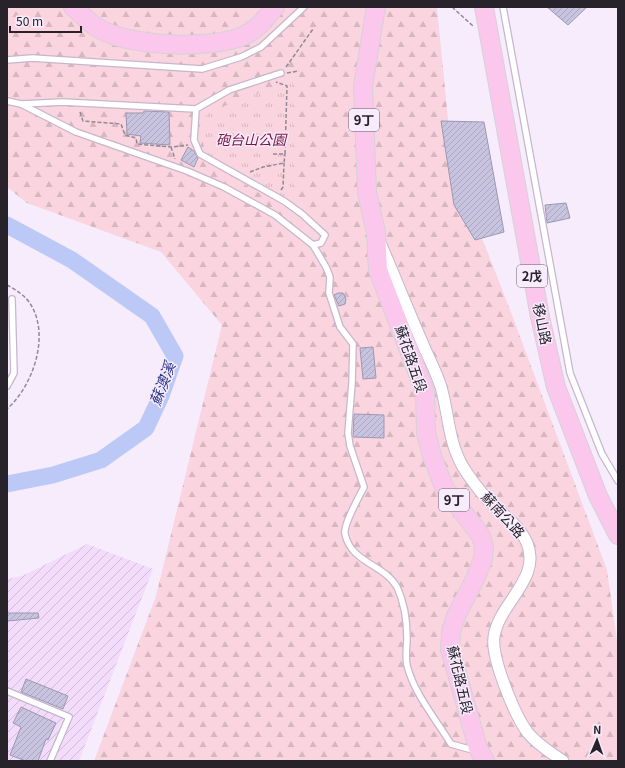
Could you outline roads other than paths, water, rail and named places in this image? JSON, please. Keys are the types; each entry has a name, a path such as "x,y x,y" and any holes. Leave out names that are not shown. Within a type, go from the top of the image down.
{"main road":[{"path":"73,7 96,27 118,36 151,43 199,44 243,36 259,25 275,7"},
{"name":"蘇花路五段","path":"376,7 363,86 366,192 376,233 378,270 425,392 426,433 432,456 444,487 481,536 484,547 483,559 476,579 456,616 450,649 481,754"},
{"name":"移山路","path":"484,7 540,317 556,387 598,496 618,535"}],"street":[{"name":"蘇南公路","path":"376,233 440,386 450,436 463,467 486,498 518,529 527,543 530,556 528,571 521,588 501,616 494,637 496,653 506,690 527,732 542,748 563,761"}],"lane":[{"path":"7,60 32,58 202,69 240,57 261,47 304,7"},
{"path":"503,7 570,374 602,454 618,481"},
{"path":"7,101 21,104 63,102 196,110 229,90 282,74"},
{"path":"21,104 76,132 187,171 224,187 275,215 313,245 330,277 329,292 340,327 352,344 352,383 348,433 350,446 364,487 344,532 346,541 356,556 382,572 396,586 404,606 407,636 407,664 412,682 452,744 481,754"},
{"path":"196,110 194,140 200,154 276,196 302,214 325,235 321,243 313,245"},
{"path":"7,386 14,372 12,299"},
{"path":"7,691 69,717 50,761"}],"waterway":[{"name":"蘇澳溪","path":"7,225 72,260 152,316 175,356 161,396 146,428 101,460 53,475 7,484"}],"park label":[{"name":"砲台山公園","path":"251,140"}]}
